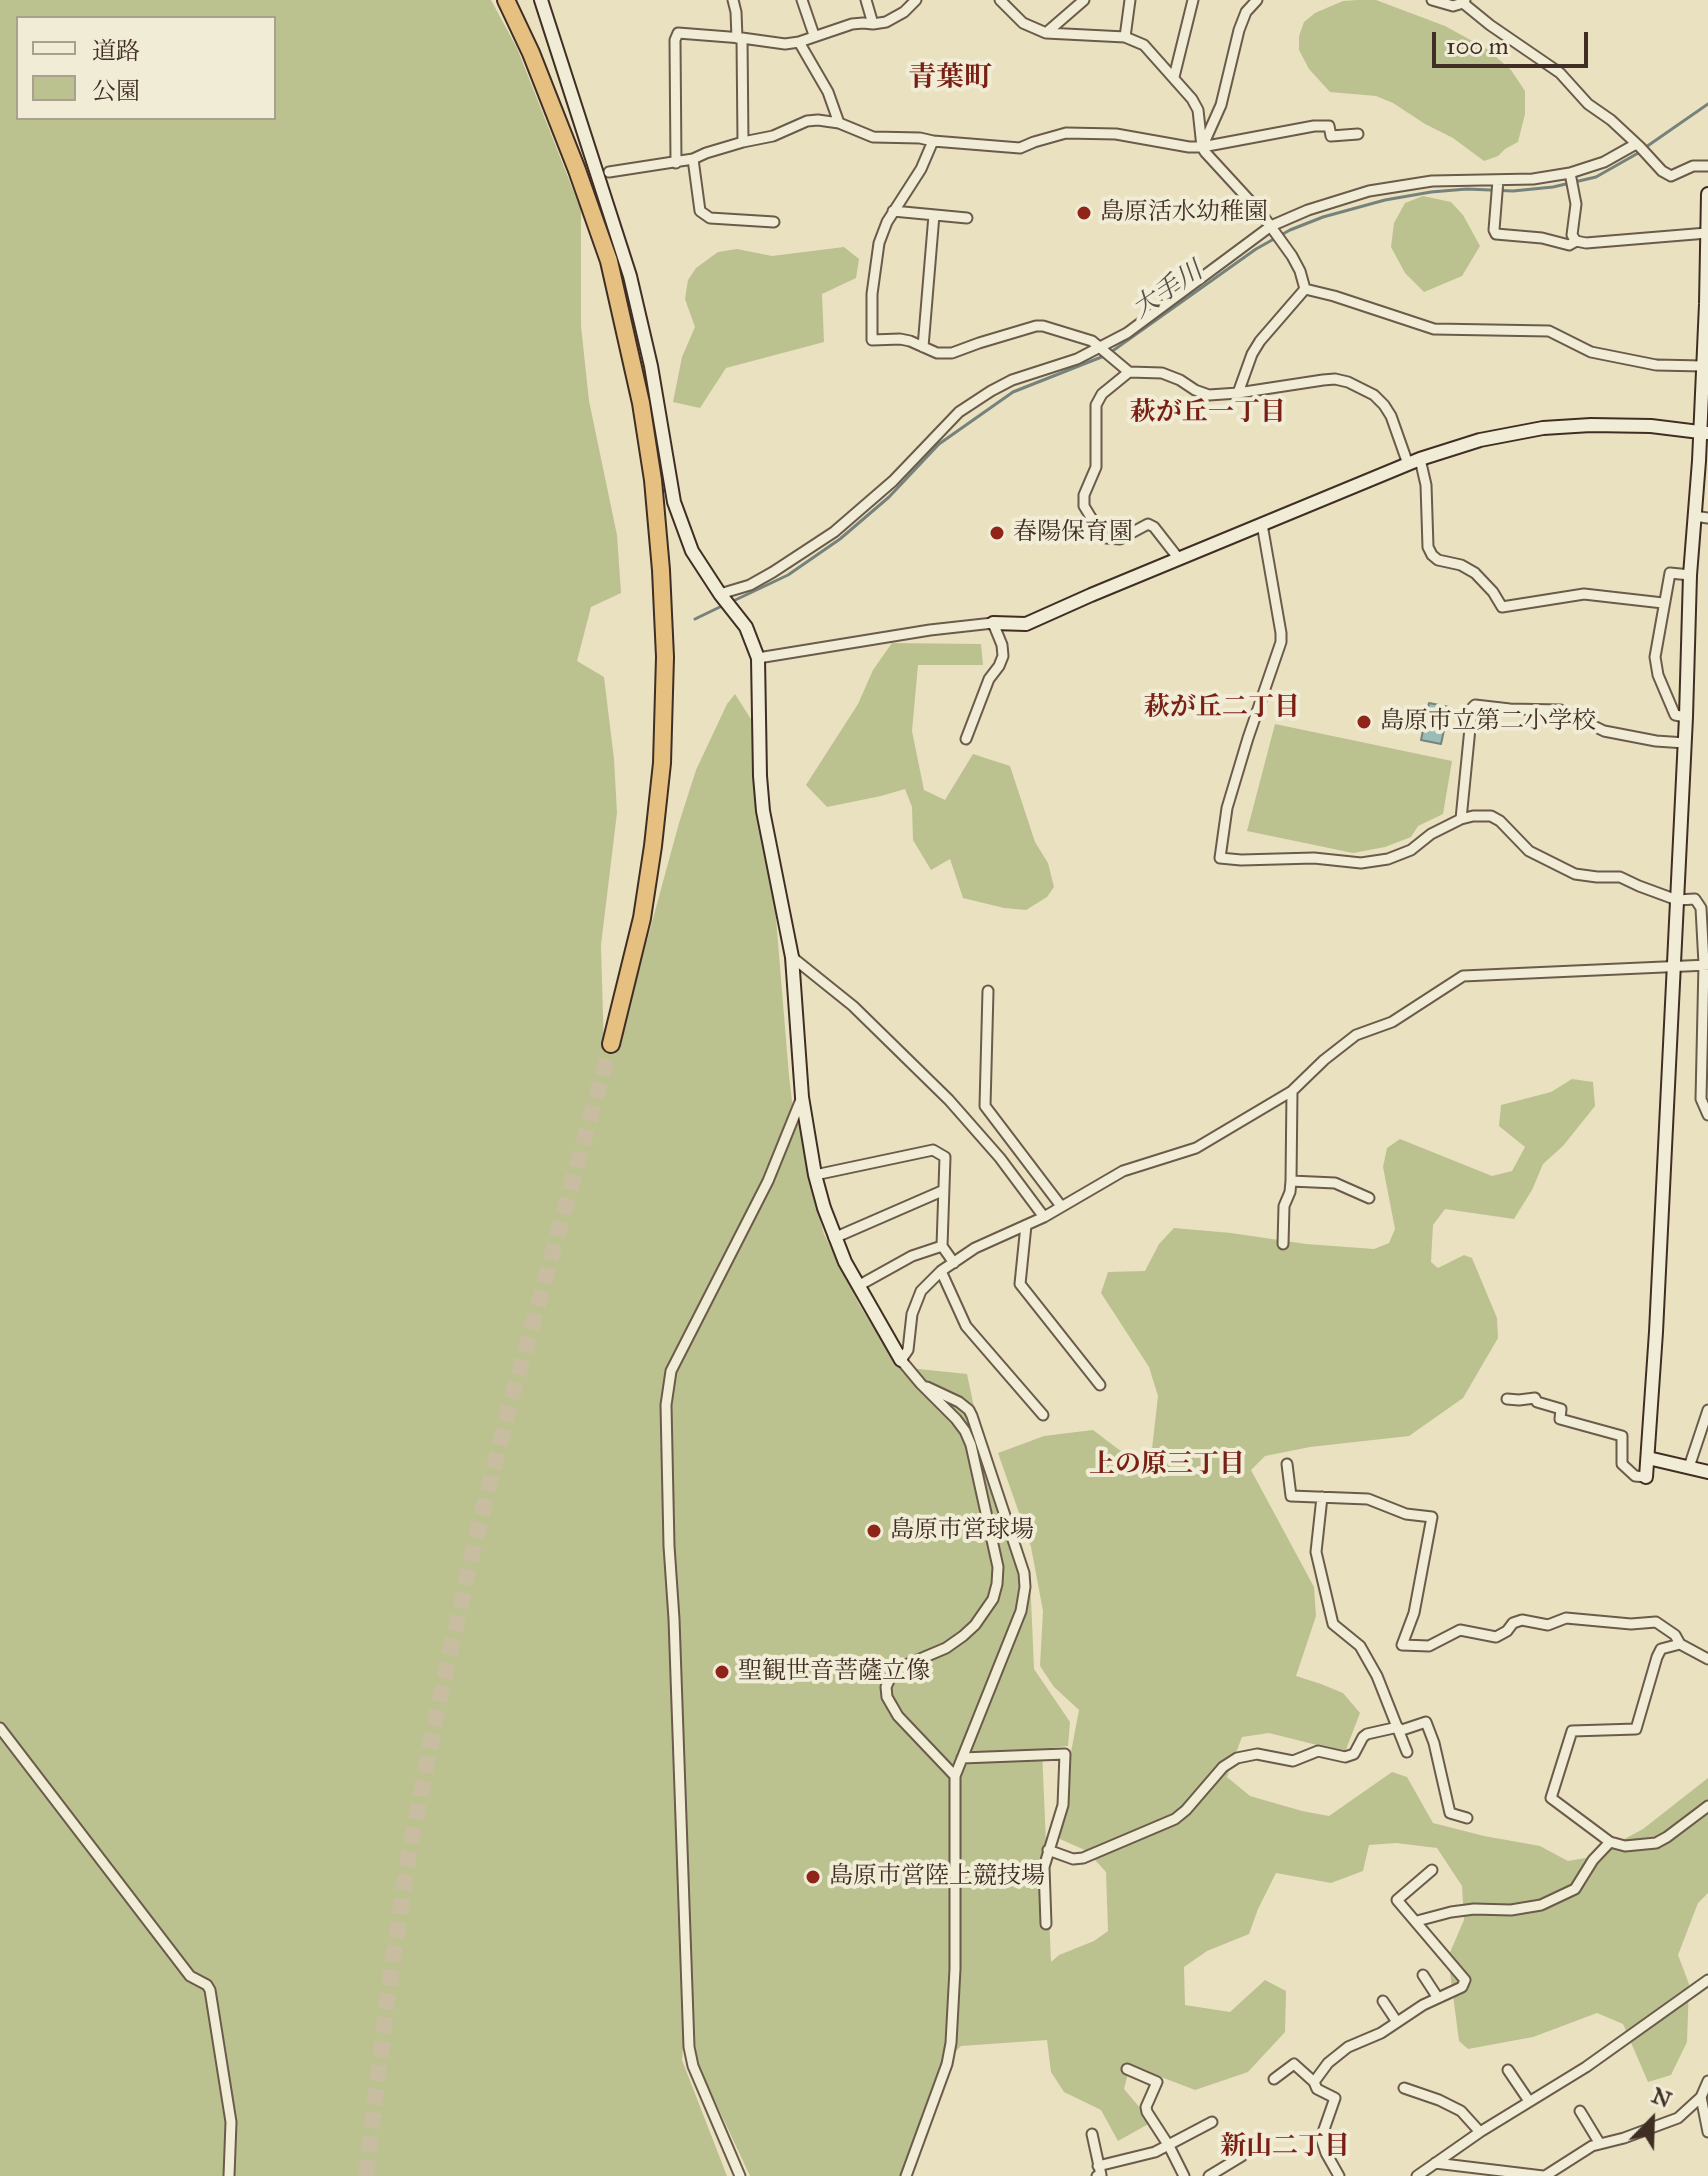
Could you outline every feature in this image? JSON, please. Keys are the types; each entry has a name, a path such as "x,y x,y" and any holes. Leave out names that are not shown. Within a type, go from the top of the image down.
{"highway":[{"path":"506,0 531,53 609,261 641,403 653,480 665,657 662,763 642,918 611,1044"}],"street":[{"path":"541,0 630,276 651,366 674,502 692,551 746,627 758,658 763,811 792,957 802,1097 815,1175 834,1238 858,1286 901,1360 956,1419 971,1445 998,1567 993,1599 963,1636 946,1648 894,1670 886,1687 887,1697 898,1716 955,1776"},
{"path":"733,0 740,38 743,142"},
{"path":"802,0 814,35"},
{"path":"866,0 873,24"},
{"path":"676,163 676,36 681,32 785,44 852,24 886,22 904,12 916,0"},
{"path":"1000,0 1023,23 1046,33 1125,37 1144,45 1192,99 1198,110 1202,147 1273,229 1300,271 1305,289"},
{"path":"1046,33 1084,0"},
{"path":"1125,37 1130,0"},
{"path":"1174,77 1193,0"},
{"path":"1202,147 1221,105 1239,30 1246,12 1257,0"},
{"path":"1432,0 1453,6 1464,1 1490,25 1560,73 1588,104 1611,120 1662,171 1671,176 1693,166 1708,166"},
{"path":"799,42 828,92 839,123"},
{"path":"609,172 693,159 818,120 839,123 873,137 920,138 1020,148 1066,133 1116,134 1189,147 1314,126 1329,126 1331,136 1358,134"},
{"path":"933,141 921,169 893,211 879,243 872,294 872,340 900,339 937,353 952,353 1036,326 1051,327 1083,337 1129,372 1162,373 1209,395 1323,380 1348,382 1374,395 1384,405 1426,485 1428,547 1432,555 1475,573 1502,607 1584,594 1663,603"},
{"path":"722,596 773,572 834,532 893,481 959,412 1012,380 1105,351 1273,229 1308,210 1369,191 1432,181 1497,186 1533,179 1572,180 1638,146"},
{"path":"693,159 700,211 710,218 774,222"},
{"path":"1572,180 1576,204 1572,235 1576,241"},
{"path":"1497,186 1496,234 1542,238 1569,245 1576,241 1586,243 1707,233"},
{"path":"1507,1399 1535,1398 1537,1402 1561,1409 1560,1419 1622,1436 1622,1464 1635,1476 1646,1477 1685,743 1690,575 1704,432 1708,194"},
{"path":"893,211 967,218"},
{"path":"923,347 934,215"},
{"path":"1305,289 1434,329 1549,331 1591,352 1656,365 1703,366"},
{"path":"1238,393 1260,341 1305,289"},
{"path":"1129,372 1102,394 1096,405 1096,467 1084,495 1084,506 1106,538 1120,539 1148,524 1154,527 1179,559"},
{"path":"758,658 930,630 993,623 1026,624 1414,462 1480,440 1543,428 1615,425 1704,432"},
{"path":"1694,516 1708,518"},
{"path":"1262,524 1281,642 1227,808 1220,858 1314,858 1361,863 1388,859 1411,850 1431,834 1461,819 1491,816 1500,821 1529,851 1575,874 1597,877 1612,875 1677,900 1695,899 1701,908 1706,964 1701,1099 1708,1115"},
{"path":"1686,717 1675,715 1656,664 1656,646 1670,573 1690,575"},
{"path":"966,739 989,679 1003,656 993,623"},
{"path":"1461,819 1472,708 1475,705 1561,710 1604,731 1685,743"},
{"path":"792,957 853,1006 949,1100 1000,1158 1044,1217"},
{"path":"901,1360 908,1350 915,1302 921,1291 941,1271 975,1248 1044,1217 1123,1171 1196,1148 1292,1091 1356,1035 1392,1022 1463,976 1706,964"},
{"path":"988,991 985,1106 1061,1206"},
{"path":"1283,1244 1284,1206 1291,1181 1292,1091"},
{"path":"740,2176 693,2066 689,2047 666,1405 671,1371 768,1181 802,1097"},
{"path":"815,1175 933,1150 945,1157 942,1246 954,1263"},
{"path":"1291,1181 1335,1183 1369,1198"},
{"path":"834,1238 942,1191"},
{"path":"1026,1225 1020,1284 1100,1385"},
{"path":"858,1286 912,1256 942,1246"},
{"path":"941,1271 966,1326 1043,1415"},
{"path":"906,2176 947,2064 951,2043 955,1969 955,1776 1025,1598 1024,1573 969,1410 921,1384"},
{"path":"1689,1467 1708,1410"},
{"path":"1648,1458 1708,1472"},
{"path":"1287,1464 1291,1496 1368,1499 1406,1514 1432,1517 1414,1613 1402,1645 1429,1646 1460,1630 1496,1637 1513,1623 1522,1620 1548,1625 1566,1618 1631,1624 1656,1622 1675,1635 1680,1644 1708,1659"},
{"path":"1322,1497 1316,1552 1333,1624 1360,1646 1377,1676 1407,1752"},
{"path":"1680,1644 1661,1649 1636,1729 1572,1731 1551,1798 1610,1842 1625,1846 1656,1843 1708,1806"},
{"path":"1048,1850 1073,1859 1083,1858 1175,1819 1223,1767 1237,1758 1257,1754 1293,1761 1318,1751 1345,1757 1354,1754 1367,1734 1426,1722 1450,1813 1467,1818"},
{"path":"0,1728 190,1976 210,1990 231,2122 229,2176"},
{"path":"962,1758 1065,1754 1065,1796 1044,1867 1046,1924"},
{"path":"1417,1921 1474,1909 1511,1910 1541,1905 1575,1889 1593,1860 1610,1842"},
{"path":"1314,2082 1328,2063 1348,2047 1381,2033 1462,1987 1465,1980 1397,1900 1432,1870"},
{"path":"1423,1975 1438,1998"},
{"path":"1417,2176 1480,2132 1586,2067 1708,1980"},
{"path":"1383,2001 1397,2022"},
{"path":"1274,2079 1294,2064 1314,2082 1317,2089 1335,2098 1321,2138 1339,2176"},
{"path":"1127,2069 1157,2082 1146,2107 1147,2112 1184,2176"},
{"path":"1508,2070 1529,2101"},
{"path":"1435,2163 1544,2176 1592,2146 1678,2118 1701,2097 1708,2081"},
{"path":"1404,2088 1461,2111 1480,2132"},
{"path":"1701,2097 1708,2132"},
{"path":"1580,2111 1600,2144"},
{"path":"1092,2134 1098,2171 1169,2146 1212,2122"},
{"path":"1209,2176 1242,2156"}],"green space":[{"path":"0,0 491,0 517,48 581,210 581,326 589,401 617,535 621,593 591,607 577,661 604,677 614,759 617,813 601,945 604,1051 619,1043 696,770 727,704 735,694 754,724 795,1125 798,1119 809,1179 824,1234 860,1306 899,1367 967,1374 974,1407 1030,1575 1034,1669 1070,1722 1068,1746 1042,1749 1051,1962 1108,1931 1106,1872 1087,1851 1060,1839 1059,1815 1079,1710 1054,1687 1040,1666 1043,1611 1031,1547 998,1453 1044,1436 1093,1430 1135,1459 1148,1459 1158,1396 1149,1367 1101,1293 1108,1272 1145,1271 1159,1244 1174,1228 1374,1249 1389,1243 1395,1229 1383,1167 1387,1148 1400,1139 1492,1176 1512,1171 1525,1147 1499,1126 1501,1105 1551,1092 1572,1079 1593,1082 1595,1106 1563,1146 1543,1164 1514,1219 1445,1209 1433,1225 1431,1262 1438,1268 1464,1255 1472,1258 1497,1318 1498,1338 1463,1398 1409,1436 1310,1447 1265,1456 1251,1470 1314,1587 1316,1616 1296,1676 1343,1693 1360,1713 1345,1752 1269,1733 1242,1737 1227,1777 1250,1796 1329,1816 1392,1772 1407,1777 1433,1823 1540,1846 1568,1861 1591,1857 1643,1829 1708,1778 1708,1893 1698,1903 1678,1955 1689,1984 1687,2042 1671,2075 1648,2082 1623,2024 1597,2013 1533,2037 1468,2049 1459,2041 1448,1957 1464,1920 1462,1886 1437,1848 1396,1843 1369,1845 1363,1871 1331,1883 1276,1873 1249,1934 1207,1951 1184,1967 1185,2005 1230,2012 1265,1980 1286,1991 1285,2032 1248,2072 1195,2090 1143,2070 1128,2073 1124,2089 1152,2122 1118,2141 1101,2110 1064,2092 1051,2072 1047,2040 961,2046 943,2064 900,2176 750,2176 699,2067 693,2047 690,1964 682,2060 727,2176 0,2176"},
{"path":"1376,0 1445,26 1487,49 1511,70 1525,91 1525,114 1518,142 1498,156 1484,161 1453,138 1393,103 1376,96 1330,92 1309,69 1299,50 1299,36 1304,22 1315,13 1343,1"},
{"path":"1423,196 1451,202 1463,215 1480,246 1462,276 1424,292 1405,273 1391,247 1394,223 1405,203"},
{"path":"844,247 859,259 856,278 822,294 824,342 726,368 700,408 673,402 682,357 695,327 685,299 688,280 696,268 718,252 737,249 772,256"},
{"path":"892,643 981,644 983,665 918,665 912,731 924,790 945,800 973,754 1010,766 1035,842 1048,863 1054,887 1047,897 1026,910 963,898 950,859 931,870 913,840 912,807 905,789 827,807 806,785 858,704 873,670"},
{"path":"1275,724 1452,761 1443,814 1418,826 1411,837 1385,847 1353,853 1247,831"}],"water":[{"path":"1429,703 1449,707 1441,744 1421,740"}],"waterway":[{"name":"大手川","path":"1646,147 1708,104"},
{"name":"大手川","path":"1111,352 1256,249 1290,230 1323,217 1385,200 1431,192 1553,187 1596,177 1640,152"},
{"name":"大手川","path":"731,602 788,575 840,539 889,497 939,444 1013,392 1104,356"},
{"name":"大手川","path":"695,619 724,605"}],"tunnel":[{"path":"366,2176 408,1858 437,1712 473,1549 509,1408 611,1044"}],"place":[{"name":"島原活水幼稚園","path":"1084,213"},
{"name":"春陽保育園","path":"997,533"},
{"name":"島原市立第二小学校","path":"1364,722"},
{"name":"島原市営球場","path":"874,1531"},
{"name":"聖観世音菩薩立像","path":"722,1672"},
{"name":"島原市営陸上競技場","path":"813,1877"}],"district":[{"name":"青葉町","path":"950,79"},
{"name":"萩が丘一丁目","path":"1208,414"},
{"name":"萩が丘二丁目","path":"1222,709"},
{"name":"上の原三丁目","path":"1167,1466"},
{"name":"新山二丁目","path":"1285,2148"}]}
